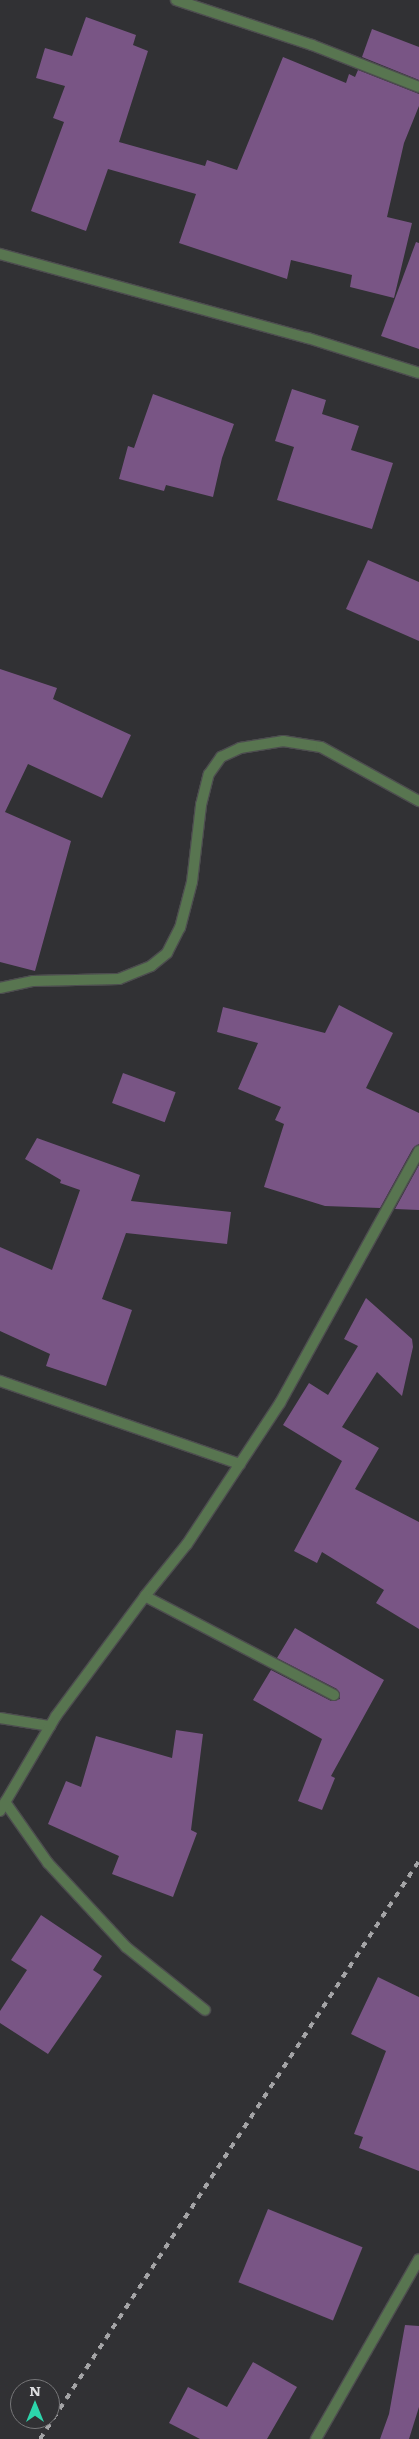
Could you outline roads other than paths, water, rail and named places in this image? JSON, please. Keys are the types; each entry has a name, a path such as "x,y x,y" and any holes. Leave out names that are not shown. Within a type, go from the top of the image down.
{"street":[{"path":"176,0 312,45 419,87"},
{"path":"0,254 308,338 419,373"},
{"path":"0,988 34,982 119,979 151,966 166,953 180,928 192,882 201,805 209,774 221,757 240,748 283,741 321,747 419,802"},
{"path":"205,2010 126,1946 48,1863 2,1806 50,1726 145,1596 187,1544 280,1403 419,1152"},
{"path":"0,1380 240,1464"},
{"path":"145,1596 334,1695"},
{"path":"0,1718 50,1726"},
{"path":"316,2439 419,2259"}],"railway":[{"path":"40,2439 419,1861"}]}
